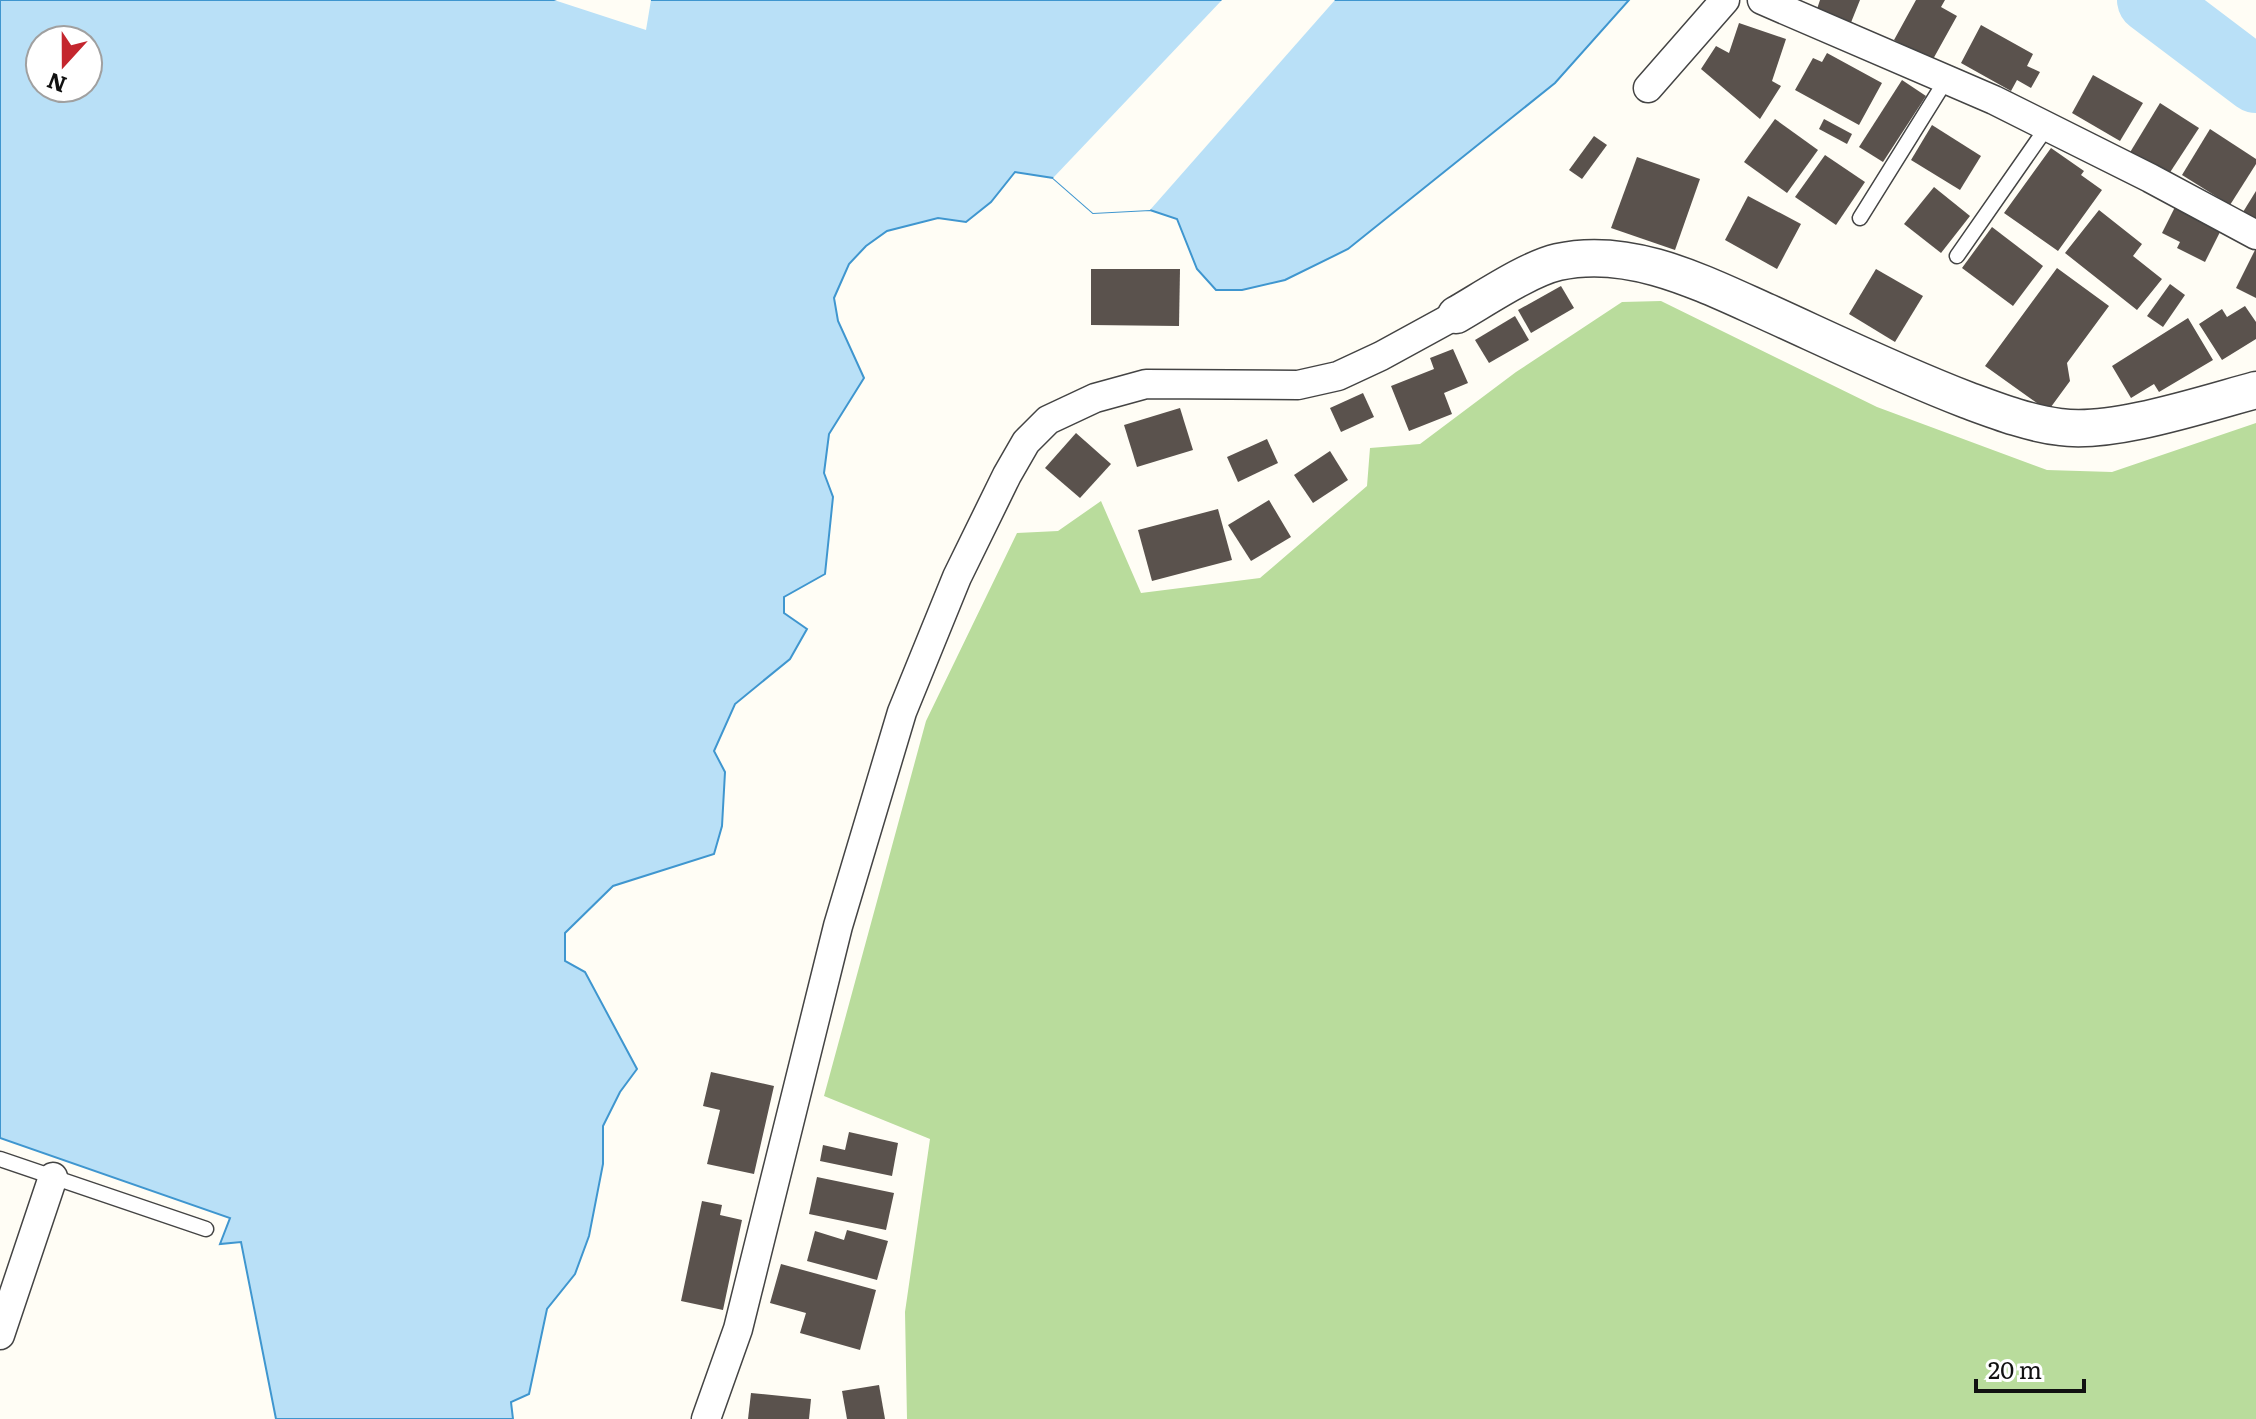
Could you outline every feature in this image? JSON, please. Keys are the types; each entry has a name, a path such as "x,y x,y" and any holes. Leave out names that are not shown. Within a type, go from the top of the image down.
{"street":[{"path":"1648,88 1725,0"},
{"path":"1762,0 2047,127 2256,235"},
{"path":"706,1419 738,1329 838,926 902,712 957,577 1007,475 1026,442 1048,420 1095,398 1146,384 1298,385 1338,376 1556,263 1595,258 1639,262 1720,291 1922,383 2014,417 2062,428 2095,427 2139,420 2256,390"},
{"path":"0,1335 53,1177"}],"lane":[{"path":"1860,218 1946,80"},
{"path":"1957,256 2047,127"},
{"path":"0,1159 206,1229"}],"green space":[{"path":"1661,301 1877,407 2047,470 2112,472 2256,423 2256,1419 907,1419 905,1312 930,1139 824,1096 926,721 1017,533 1058,531 1101,501 1141,593 1260,578 1367,486 1370,448 1420,444 1516,372 1622,302"}],"water":[{"path":"0,0 1629,0 1555,83 1348,249 1285,280 1242,290 1216,290 1197,269 1177,219 1150,210 1093,213 1053,178 1015,172 991,202 966,222 938,218 887,231 866,246 849,264 834,298 838,321 864,378 829,434 824,473 833,497 825,574 784,597 784,613 807,629 790,659 735,704 714,751 725,772 722,826 714,854 613,886 565,933 565,961 585,972 637,1069 620,1092 603,1126 603,1164 589,1236 575,1274 547,1309 529,1394 511,1402 513,1419 276,1419 241,1242 220,1244 230,1218 0,1138"}],"pier":[{"path":"554,0 651,0 646,30"},
{"path":"1222,0 1335,0 1150,210 1093,213 1053,178"}],"building":[{"path":"1820,0 1860,0 1850,25 1816,12"},
{"path":"1916,0 1945,0 1941,7 1957,16 1932,61 1894,40"},
{"path":"1739,23 1786,39 1772,81 1781,86 1760,119 1701,69 1716,46 1729,53"},
{"path":"1981,25 2033,54 2027,66 2040,72 2031,88 2017,80 2011,91 1961,63"},
{"path":"1827,53 1882,83 1859,125 1795,90 1813,58 1822,62"},
{"path":"2093,75 2143,103 2120,141 2072,113"},
{"path":"1902,80 1926,96 1883,162 1859,147"},
{"path":"2160,103 2199,128 2167,177 2129,154"},
{"path":"1775,119 1818,150 1787,193 1744,162"},
{"path":"1824,119 1852,134 1847,144 1819,129"},
{"path":"1932,125 1981,156 1960,190 1911,160"},
{"path":"2210,129 2256,159 2256,164 2230,205 2182,175"},
{"path":"1594,136 1607,145 1582,179 1569,170"},
{"path":"2051,148 2084,171 2081,175 2102,190 2058,251 2004,213"},
{"path":"1825,155 1865,182 1836,225 1795,197"},
{"path":"1637,157 1700,179 1675,250 1611,228"},
{"path":"1934,187 1970,216 1941,253 1904,224"},
{"path":"2256,191 2256,220 2243,212"},
{"path":"1748,196 1801,224 1777,269 1725,240"},
{"path":"2177,203 2223,226 2205,262 2177,248 2180,242 2162,233"},
{"path":"2099,210 2142,244 2133,256 2162,279 2137,310 2065,253"},
{"path":"1992,227 2043,266 2013,306 1962,268"},
{"path":"2256,248 2256,298 2236,288"},
{"path":"2057,268 2109,306 2067,363 2070,381 2048,411 1985,366"},
{"path":"1091,269 1180,269 1179,326 1091,325"},
{"path":"1876,269 1923,296 1895,342 1849,314"},
{"path":"2170,284 2185,295 2163,327 2147,316"},
{"path":"1561,286 1574,308 1531,333 1518,310"},
{"path":"2245,306 2256,322 2256,339 2222,360 2199,324 2222,309 2227,317"},
{"path":"1515,316 1529,340 1489,363 1475,340"},
{"path":"2188,318 2213,360 2159,392 2154,384 2131,398 2112,366"},
{"path":"1453,349 1468,383 1444,393 1452,414 1409,431 1391,386 1434,369 1430,358"},
{"path":"1363,393 1374,417 1341,432 1330,408"},
{"path":"1180,408 1193,450 1137,467 1124,425"},
{"path":"1076,433 1111,464 1080,498 1045,468"},
{"path":"1267,439 1278,463 1238,482 1227,457"},
{"path":"1330,451 1348,480 1313,503 1294,475"},
{"path":"1269,500 1291,537 1251,561 1228,525"},
{"path":"1218,509 1232,560 1152,581 1138,530"},
{"path":"711,1072 774,1086 754,1174 707,1164 720,1110 703,1106"},
{"path":"849,1132 898,1143 892,1176 820,1161 823,1145 845,1150"},
{"path":"817,1177 894,1193 886,1230 809,1214"},
{"path":"702,1201 722,1205 720,1215 742,1220 723,1310 681,1301"},
{"path":"847,1230 888,1241 877,1280 807,1261 815,1231 844,1240"},
{"path":"781,1264 876,1290 860,1350 800,1333 806,1313 770,1303"},
{"path":"879,1385 885,1419 847,1419 842,1391"},
{"path":"751,1393 811,1399 809,1419 748,1419"}],"waterway":[{"path":"2150,0 2256,80"}]}
